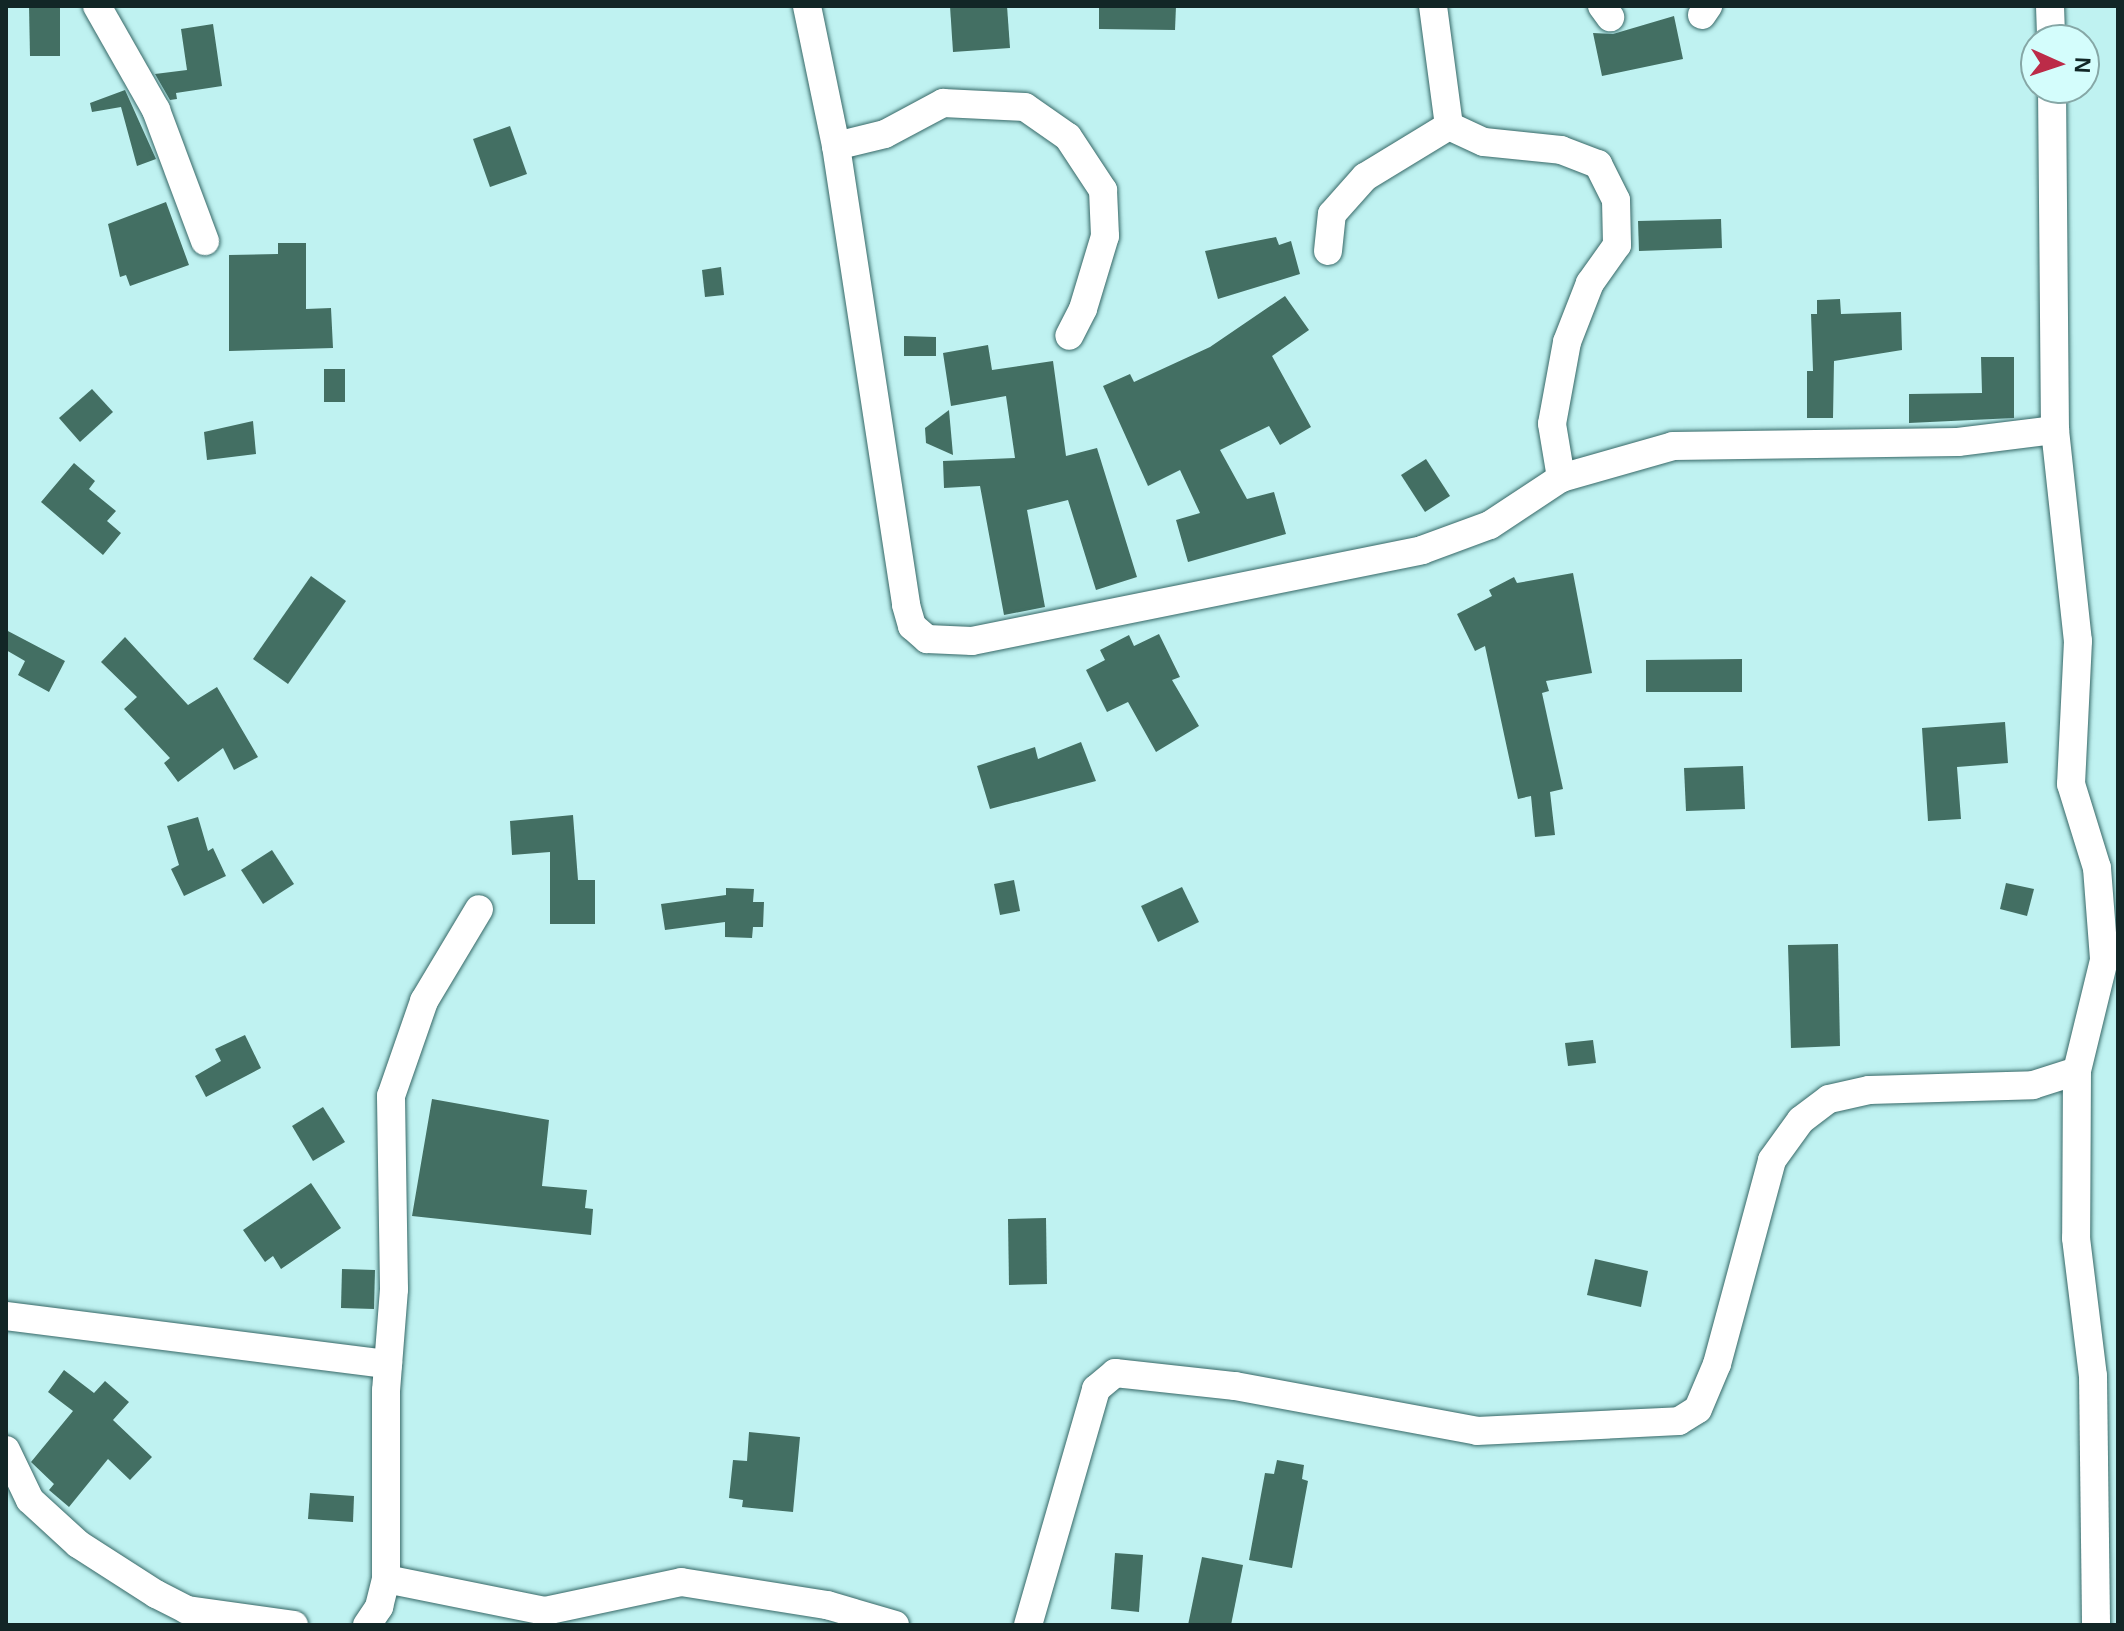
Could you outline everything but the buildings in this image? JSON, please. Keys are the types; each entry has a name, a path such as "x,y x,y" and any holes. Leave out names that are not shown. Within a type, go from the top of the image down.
{"street":[{"path":"97,6 156,110 205,241"},
{"path":"807,6 836,146 906,605 912,626 927,639 972,641 1422,550 1490,525 1561,478 1673,446 1958,442 2055,430"},
{"path":"1433,6 1449,126"},
{"path":"836,146 885,134 943,103 1025,107 1068,137 1103,190 1105,236 1083,309 1069,336"},
{"path":"2052,104 2055,430 2078,641 2071,784 2097,868 2104,960 2077,1071 2076,1238 2093,1376 2096,1625"},
{"path":"1449,126 1484,142 1561,150 1598,164 1616,200 1617,245 1590,283 1567,342 1552,424 1561,478"},
{"path":"1328,251 1332,214 1365,177 1449,126"},
{"path":"367,1625 379,1607 386,1579 388,1364 394,1289 391,1096 424,1001 479,909"},
{"path":"1028,1625 1096,1389 1115,1373 1235,1386 1477,1431 1679,1421 1698,1409 1717,1364 1772,1160 1801,1120 1829,1099 1869,1090 2033,1085 2077,1071"},
{"path":"6,1316 388,1364"},
{"path":"6,1450 30,1500 78,1544 181,1617 294,1625"},
{"path":"386,1579 545,1611 681,1582 827,1615 895,1625"}]}
